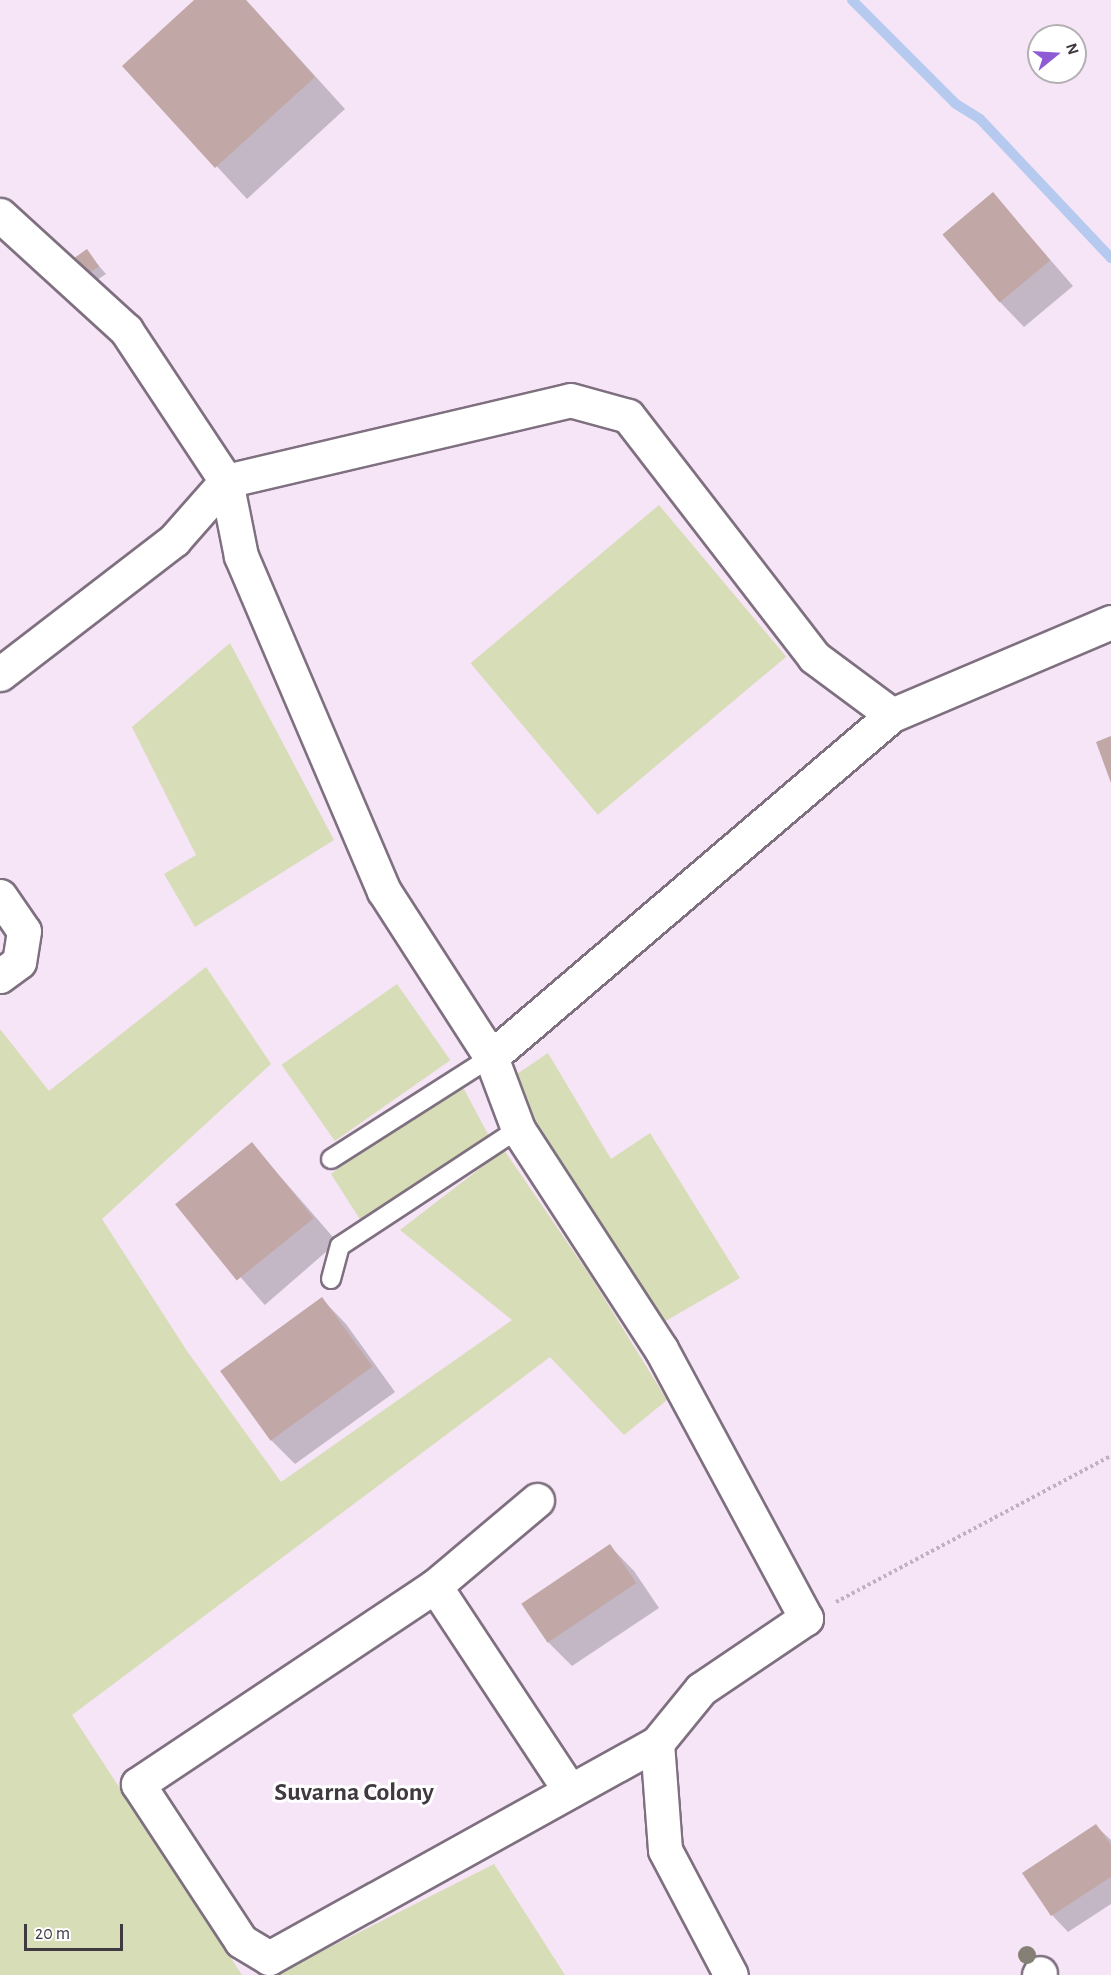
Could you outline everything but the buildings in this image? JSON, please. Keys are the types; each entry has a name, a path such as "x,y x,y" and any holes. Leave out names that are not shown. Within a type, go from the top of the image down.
{"street":[{"path":"0,215 126,330 226,481 241,556 384,891 491,1057 518,1129 661,1349 806,1618 701,1689 657,1743 269,1958 241,1941 138,1784 435,1586 537,1500"},
{"path":"0,674 174,540 226,481 570,400 628,416 814,657 892,715"},
{"path":"491,1057 892,715 1111,622"},
{"path":"0,896 24,931 20,962 0,976"},
{"path":"435,1586 570,1791"},
{"path":"657,1743 666,1850 731,1975"}],"lane":[{"path":"331,1159 491,1057"},
{"path":"331,1280 340,1246 518,1129"}],"path":[{"path":"806,1618 1111,1456"}],"green space":[{"path":"659,505 786,657 598,815 471,663"},
{"path":"230,643 334,840 195,927 164,874 196,855 132,727"},
{"path":"206,967 271,1064 102,1219 187,1351 281,1482 512,1320 400,1230 504,1150 591,1277 667,1400 624,1435 550,1357 72,1715 242,1975 0,1975 0,1029 49,1091"},
{"path":"397,984 450,1060 335,1141 281,1065"},
{"path":"548,1053 611,1159 650,1133 740,1278 664,1322 508,1080"},
{"path":"458,1078 489,1136 361,1221 331,1174"},
{"path":"494,1864 565,1975 275,1975"}],"waterway":[{"path":"852,0 956,104 980,119 1111,258"}],"district":[{"name":"Suvarna Colony","path":"354,1793"}]}
